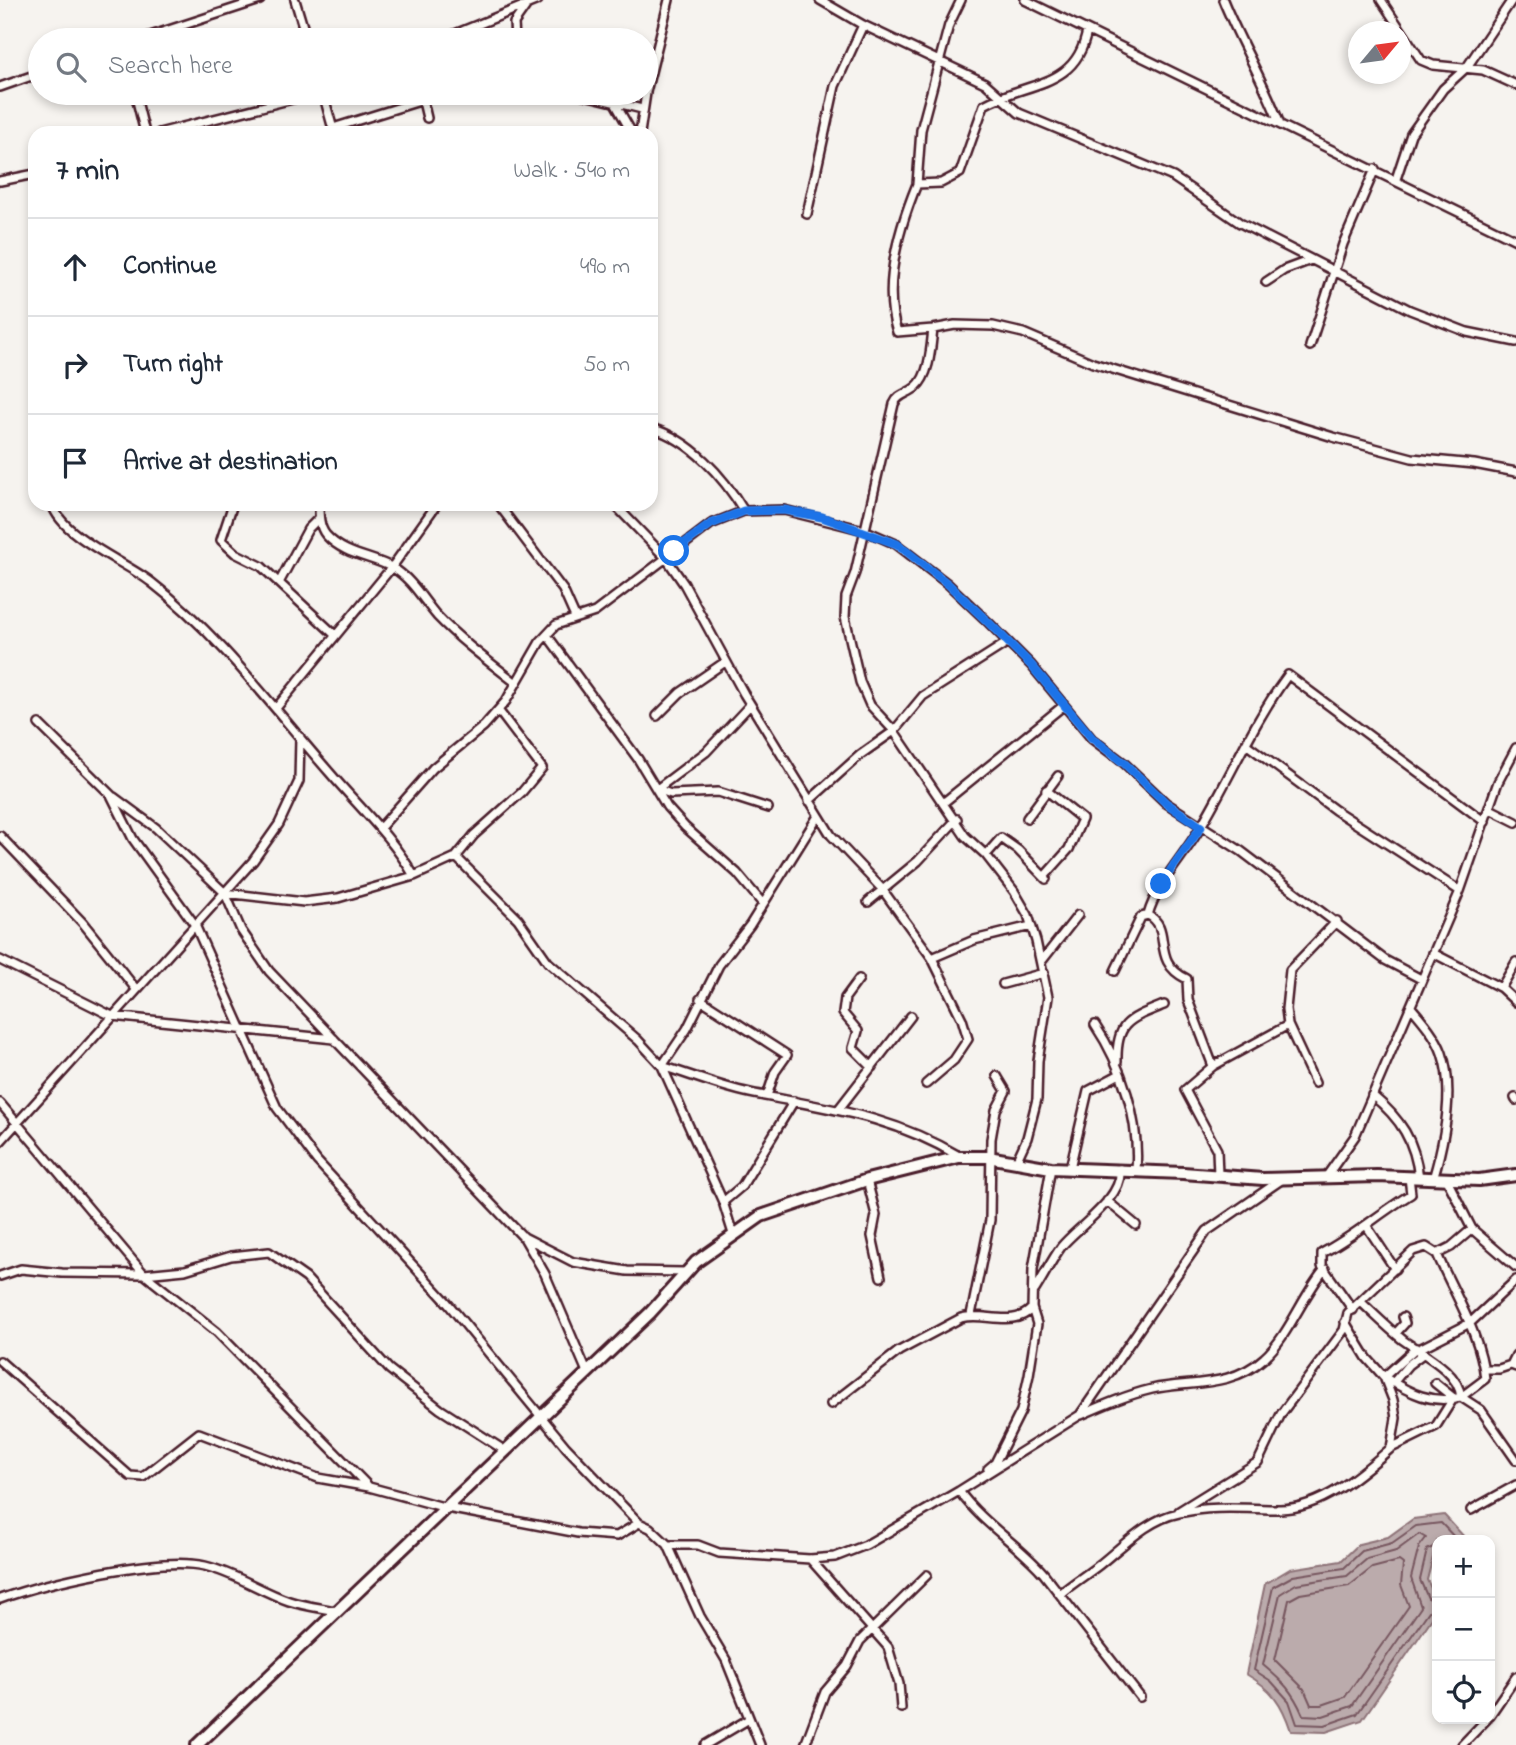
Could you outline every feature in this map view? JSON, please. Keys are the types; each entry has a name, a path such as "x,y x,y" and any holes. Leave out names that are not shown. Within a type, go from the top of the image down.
{"main road":[{"path":"197,1745 650,1313 684,1272 733,1234 761,1216 790,1203 959,1157 988,1157 1051,1168 1136,1170 1282,1180 1414,1177 1479,1180 1516,1175"}],"street":[{"path":"231,9 233,0"},
{"path":"174,28 260,0"},
{"path":"295,0 303,28"},
{"path":"469,28 538,0"},
{"path":"658,44 669,0"},
{"path":"820,0 863,25 939,59 1002,95 1019,113 1173,177 1240,223 1335,272 1442,324 1474,334 1516,342"},
{"path":"961,0 949,25 921,130 917,184 904,216 893,273 890,310 897,332 955,325 993,326 1023,333 1093,363 1333,437 1412,458 1474,464 1516,472"},
{"path":"1025,0 1396,179 1516,240"},
{"path":"1223,0 1238,38 1265,84 1279,122"},
{"path":"1381,0 1421,60 1433,65 1483,70 1516,85"},
{"path":"1396,179 1411,134 1443,89 1467,67 1512,0"},
{"path":"514,28 526,5"},
{"path":"807,214 835,86 863,25"},
{"path":"917,184 941,183 960,173 984,105 1002,95 1059,76 1073,66 1084,48 1087,31"},
{"path":"0,88 28,78"},
{"path":"138,105 143,126"},
{"path":"194,126 272,105"},
{"path":"327,105 333,126"},
{"path":"344,126 399,105"},
{"path":"424,105 427,118"},
{"path":"616,105 628,126"},
{"path":"624,105 642,109"},
{"path":"641,126 643,105"},
{"path":"1310,346 1343,244 1375,169"},
{"path":"0,181 28,175"},
{"path":"1266,282 1284,270 1311,260"},
{"path":"933,329 924,375 917,387 896,398 894,404 846,597 845,617 870,705 894,731 957,820 965,836 986,855 1014,891 1031,926 1048,996 1038,1062 1037,1099 1027,1138 1016,1162"},
{"path":"658,431 678,439 711,466 744,511"},
{"path":"380,828 433,768 484,726 498,710 556,625 595,612 711,524 744,511 784,510 864,530 907,552 948,584 1008,642 1092,738 1124,763 1166,803 1241,851 1337,921 1355,939 1385,960 1421,979"},
{"path":"54,511 67,528 152,582 188,614 276,707 401,852 414,876"},
{"path":"231,511 221,540 280,582 335,635"},
{"path":"319,511 326,534 360,557 392,567 408,580 465,643 515,682"},
{"path":"276,707 392,567 432,511"},
{"path":"503,511 563,590 575,617"},
{"path":"621,511 666,558 684,584 750,705 831,835 882,889 932,958 962,1018 968,1039 954,1060 926,1084"},
{"path":"280,582 308,528 319,518"},
{"path":"547,635 667,807 685,827 737,873 763,904"},
{"path":"809,801 860,755 894,731 923,696 1008,642"},
{"path":"657,716 680,693 725,662"},
{"path":"1148,915 1161,884 1201,827 1246,744 1288,675 1485,822"},
{"path":"657,789 706,752 750,705"},
{"path":"943,803 1063,706"},
{"path":"225,893 304,902 338,898 414,876 456,858 474,835 522,792 542,768 498,710"},
{"path":"39,724 111,794 156,828 225,893 241,930 269,971 522,1236 545,1273 587,1372"},
{"path":"0,1142 225,893 279,824 299,781 300,736"},
{"path":"1246,744 1329,806 1460,891"},
{"path":"1326,1177 1355,1136 1460,891 1498,782 1516,748"},
{"path":"1027,818 1058,776"},
{"path":"657,789 671,794 718,792 768,808"},
{"path":"986,855 1001,838 1018,850 1045,878 1069,849 1082,819 1046,790"},
{"path":"111,794 132,839 195,925 277,1108 317,1161 444,1300 539,1416 639,1523 650,1528 668,1545 700,1615 726,1660 760,1745"},
{"path":"1490,809 1516,822"},
{"path":"662,1066 687,1029 719,965 763,904 818,816"},
{"path":"868,902 918,861 957,820"},
{"path":"0,836 59,896 136,989"},
{"path":"456,858 518,919 548,962 638,1040 662,1066 723,1202 733,1234"},
{"path":"1041,962 1078,915"},
{"path":"1115,971 1141,917 1148,915 1156,919 1162,931 1160,944 1166,961 1177,974 1187,979 1188,1000 1213,1066"},
{"path":"1315,1083 1288,1026 1286,1009 1290,970 1337,921"},
{"path":"932,958 974,940 1031,926"},
{"path":"1433,953 1501,988 1516,1002"},
{"path":"0,960 112,1016 172,1020 241,1031 335,1039"},
{"path":"1501,988 1516,962"},
{"path":"1003,984 1044,973"},
{"path":"859,979 845,998 843,1013 858,1031 853,1048 872,1067"},
{"path":"700,999 787,1055 775,1072 767,1096"},
{"path":"1136,1170 1138,1155 1119,1071 1116,1037 1127,1023 1164,1005"},
{"path":"1411,1007 1433,1036 1445,1068 1445,1125 1433,1179"},
{"path":"838,1110 911,1016"},
{"path":"1095,1025 1119,1071"},
{"path":"1218,1175 1217,1150 1185,1090 1213,1066 1288,1026"},
{"path":"662,1066 767,1096 872,1116 902,1127 959,1157"},
{"path":"1070,1168 1088,1091 1119,1071"},
{"path":"971,1315 990,1220 988,1157 996,1110 1006,1091 997,1076"},
{"path":"1353,1310 1325,1269 1322,1252 1410,1194 1414,1177 1413,1144 1406,1130 1390,1110 1372,1095"},
{"path":"723,1202 742,1186 794,1101"},
{"path":"0,1103 18,1121 144,1274 217,1332 369,1487"},
{"path":"979,1479 995,1463 1021,1411 1037,1324 1032,1308 1035,1290 1033,1269 1051,1168"},
{"path":"1035,1290 1062,1246 1107,1200 1118,1183 1119,1170"},
{"path":"867,1180 876,1215 872,1236 881,1277"},
{"path":"1080,1415 1208,1231 1282,1180"},
{"path":"1447,1180 1472,1229 1516,1267"},
{"path":"1107,1200 1136,1225"},
{"path":"1366,1225 1395,1269"},
{"path":"1437,1254 1451,1247 1472,1229"},
{"path":"522,1236 573,1262 626,1270 684,1272"},
{"path":"1060,1594 1127,1540 1177,1513 1258,1462 1281,1414 1344,1330 1348,1313 1420,1247 1431,1248 1437,1254 1469,1323 1484,1369 1485,1379 1479,1386 1456,1399 1436,1426 1391,1448 1349,1482 1308,1503 1283,1509 1228,1506 1177,1513"},
{"path":"0,1276 21,1269 62,1273 144,1274 185,1270 231,1256 269,1252 306,1278 389,1369 440,1409 504,1450"},
{"path":"668,1545 698,1545 719,1553 810,1559 851,1552 959,1491 1080,1415 1127,1395 1182,1384 1205,1385 1243,1371 1265,1358 1308,1290 1325,1269"},
{"path":"1384,1377 1420,1350 1469,1323 1516,1280"},
{"path":"1361,1302 1457,1384 1456,1399"},
{"path":"831,1404 899,1351 971,1315 1010,1319 1026,1315 1032,1308"},
{"path":"1396,1333 1405,1322 1404,1317"},
{"path":"1345,1322 1367,1358 1384,1377 1430,1398 1456,1399"},
{"path":"1393,1383 1420,1350"},
{"path":"1484,1369 1499,1370 1513,1366 1516,1355"},
{"path":"0,1361 130,1476 143,1477 199,1433 318,1478 369,1487 446,1508 578,1533 617,1536 639,1523"},
{"path":"1384,1377 1396,1419 1391,1448"},
{"path":"1435,1383 1456,1399 1481,1410 1516,1460"},
{"path":"1471,1510 1516,1485"},
{"path":"959,1491 984,1520 1030,1558 1140,1697"},
{"path":"810,1559 888,1647 899,1684 901,1708"},
{"path":"0,1599 36,1586 90,1576 156,1566 203,1565 242,1578 289,1601 336,1611"},
{"path":"805,1745 825,1692 847,1666 860,1641 927,1576"},
{"path":"1495,1707 1516,1677"},
{"path":"705,1745 749,1720"},
{"path":"1462,1745 1482,1724"}],"water":[{"path":"1444,1515 1462,1535 1432,1535 1432,1561 1427,1580 1432,1590 1432,1618 1362,1720 1326,1732 1291,1731 1275,1698 1263,1685 1246,1674 1265,1584 1290,1569 1341,1561 1359,1544 1388,1537 1413,1519"}],"route":[{"path":"674,551 711,524 744,511 784,510 822,517 897,544 948,584 989,623 1031,665 1069,714 1092,738 1124,763 1166,803 1201,827 1161,884"}]}
